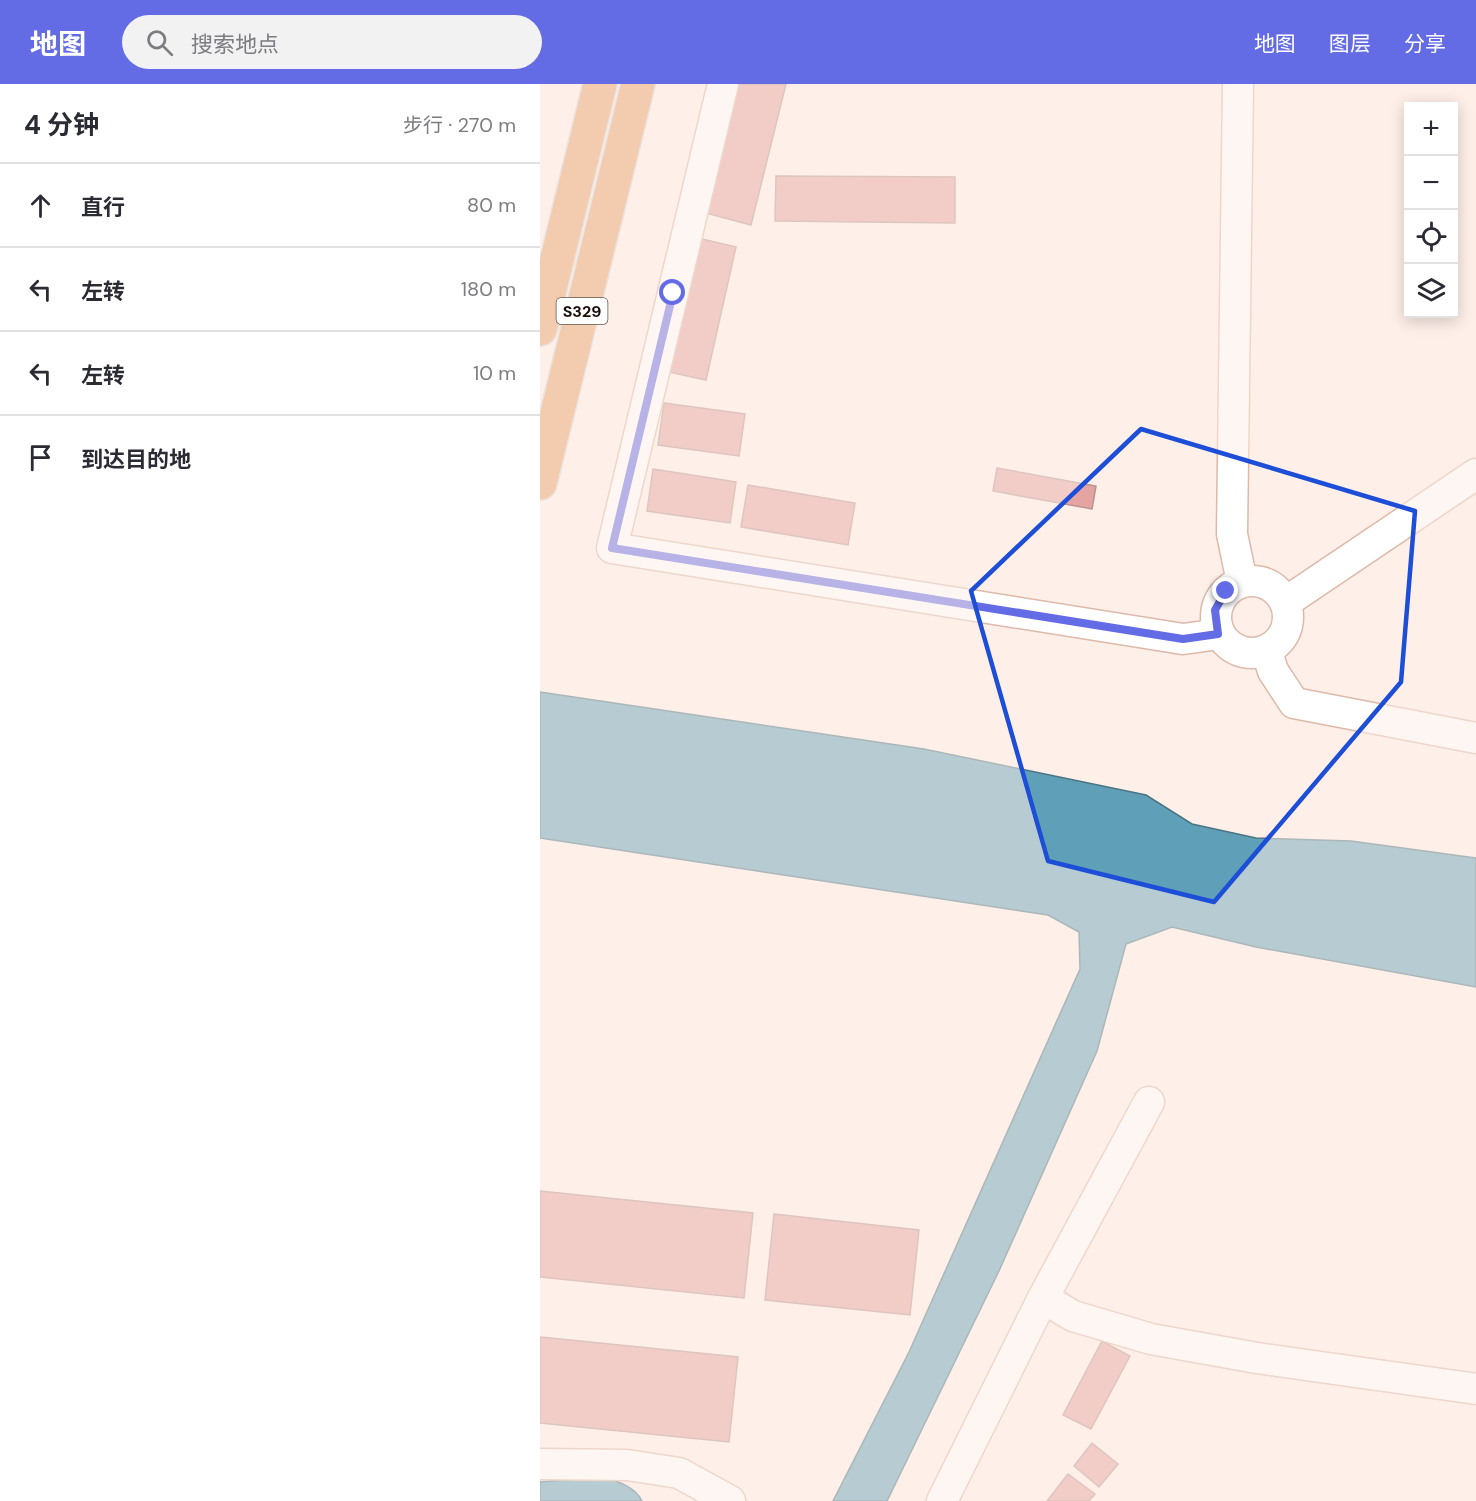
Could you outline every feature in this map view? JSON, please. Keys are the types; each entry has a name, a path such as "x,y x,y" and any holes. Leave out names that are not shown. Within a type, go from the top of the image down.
{"main road":[{"name":"S329","path":"540,329 600,84"},
{"name":"S329","path":"540,483 638,84"}],"street":[{"path":"723,84 612,548 1183,639 1218,634"},
{"path":"1238,84 1232,534 1242,582"},
{"path":"1286,603 1476,474"},
{"path":"1261,581 1277,590 1286,603 1290,619 1279,643 1267,652 1248,654 1231,648 1218,634 1215,610 1226,591 1242,582 1261,581"},
{"path":"1267,652 1273,671 1294,703 1476,738"},
{"path":"942,1501 1043,1298 1149,1102"},
{"path":"1043,1298 1073,1316 1151,1339 1257,1358 1476,1389"},
{"path":"540,1464 627,1465 680,1473 730,1501"}],"highlighted area":[{"path":"1141,429 1415,511 1401,682 1214,902 1048,861 971,591"}],"water":[{"path":"540,692 924,749 1146,795 1192,824 1256,838 1351,841 1476,858 1476,987 1256,947 1172,927 1126,944 1097,1051 999,1271 887,1501 833,1501 909,1352 1080,969 1079,932 1048,915 540,838"},
{"path":"598,1477 623,1484 634,1491 642,1501 540,1501 540,1482"}],"building":[{"path":"738,84 786,84 751,225 706,213"},
{"path":"776,176 955,177 955,223 775,221"},
{"path":"698,238 736,247 706,380 669,372"},
{"path":"664,403 745,414 739,456 658,445"},
{"path":"997,468 1096,486 1092,509 993,491"},
{"path":"653,469 736,482 730,523 647,511"},
{"path":"748,485 855,503 848,545 741,527"},
{"path":"540,1191 753,1213 744,1298 540,1277"},
{"path":"774,1214 919,1230 910,1315 765,1300"},
{"path":"540,1337 738,1357 729,1442 540,1423"},
{"path":"1102,1341 1130,1356 1091,1429 1063,1415"},
{"path":"1092,1443 1118,1464 1099,1487 1074,1466"},
{"path":"1068,1474 1095,1494 1089,1501 1047,1501"}],"route":[{"path":"673,293 612,548 1183,639 1218,634 1215,610 1226,591"}]}
